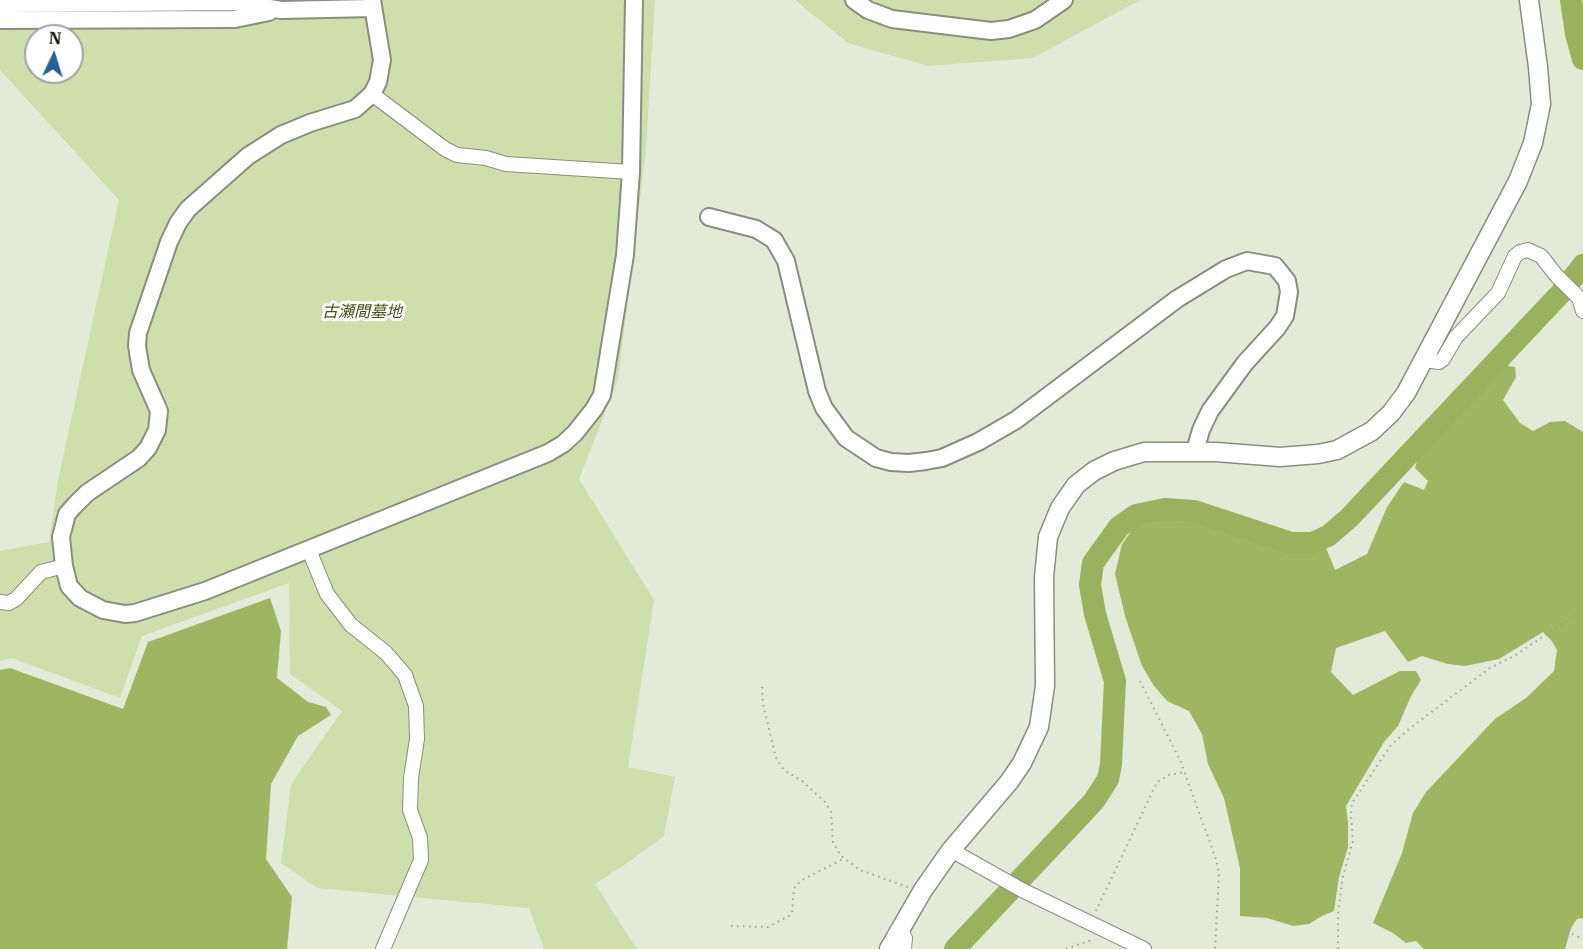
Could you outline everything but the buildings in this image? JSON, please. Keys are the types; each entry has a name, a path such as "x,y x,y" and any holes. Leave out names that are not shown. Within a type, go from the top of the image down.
{"main road":[{"path":"889,949 921,893 951,850 1009,782 1032,744 1039,727 1045,686 1044,577 1046,550 1048,537 1060,508 1076,485 1094,471 1114,461 1144,452 1195,451 1280,457 1337,450 1372,431 1407,393 1518,181 1533,143 1541,104 1529,0"}],"street":[{"path":"0,20 235,19 282,10 372,4 382,60 378,82 372,94 355,109 281,135 248,156 198,199 178,223 169,242 138,333 137,345 141,370 159,411 157,430 148,448 139,458 87,494 67,514 61,537 69,586 80,598 103,610 125,614 135,613 205,591 309,550 548,453 575,433 602,395 625,255 631,172 634,0"},
{"path":"854,0 868,10 892,19 991,31 1009,29 1035,20 1064,0"},
{"path":"0,4 236,2 282,10"},
{"path":"372,94 445,149 457,155 486,158 506,164 631,172"},
{"path":"709,217 756,229 774,240 786,261 817,391 824,408 834,425 846,438 876,458 891,462 942,458 978,442 1016,420 1177,299 1226,269 1247,261 1275,266 1287,281 1289,292 1285,316 1245,363 1210,411 1195,451"},
{"path":"1425,360 1439,362 1443,359 1456,337 1497,293 1515,256 1520,252 1528,250 1541,256 1558,278 1579,298 1583,312"},
{"path":"309,550 327,594 351,625 386,653 405,675 416,706 417,739 411,778 410,810 420,838 421,860 383,949"},
{"path":"0,602 9,603 16,599 40,572 64,566"},
{"path":"951,850 1022,890 1144,949"},
{"path":"900,928 905,938 904,949"}],"path":[{"path":"1338,949 1338,914 1343,876 1353,841 1350,809 1391,745 1490,668 1516,655 1583,609"},
{"path":"1140,681 1184,772 1218,867 1215,949"},
{"path":"762,687 763,704 776,758 784,770 802,781 825,802 831,812 833,842 844,859 860,870 921,893"},
{"path":"1090,924 1154,788 1162,779 1184,772"},
{"path":"731,926 768,927 789,916 792,913 796,886 802,880 844,859"},
{"path":"1572,934 1583,939"},
{"path":"1066,949 1089,940 1108,940 1115,936"}],"green space":[{"name":"古瀬間墓地","path":"0,0 655,0 646,149 618,380 579,479 654,600 628,767 675,777 664,836 595,884 639,949 544,949 529,908 317,888 281,863 291,784 342,711 290,674 289,583 142,636 120,698 12,658 0,661 0,551 49,542 58,480 119,200 0,70"},
{"path":"795,0 1140,0 1033,58 928,66 848,43"},
{"path":"1502,365 1515,367 1516,377 1503,400 1520,423 1533,431 1550,422 1565,421 1583,432 1583,918 1577,919 1571,928 1565,949 1424,949 1416,941 1406,943 1393,933 1373,923 1402,853 1413,813 1426,792 1495,719 1526,698 1554,671 1557,650 1543,632 1499,659 1465,666 1448,664 1422,656 1408,662 1385,631 1336,648 1331,672 1353,695 1400,671 1416,671 1421,680 1398,726 1384,742 1346,806 1348,847 1339,877 1334,911 1309,924 1293,926 1267,918 1240,916 1240,868 1224,798 1208,764 1202,734 1189,711 1167,701 1154,686 1142,666 1125,616 1115,574 1122,544 1135,526 1156,522 1162,516 1200,519 1286,547 1326,548 1335,570 1367,554 1387,507 1404,482 1424,490 1428,481 1415,468 1420,451"},
{"path":"270,598 281,631 277,678 308,702 326,707 331,715 298,736 271,784 266,859 292,897 287,949 0,949 0,670 10,668 123,709 148,642"}],"waterway":[{"path":"1571,0 1576,34 1583,59"},
{"path":"955,949 1094,801 1108,779 1111,764 1115,681 1095,614 1090,585 1093,563 1119,527 1136,515 1165,509 1194,511 1291,543 1312,543 1328,536 1349,518 1560,294 1583,265"}]}
